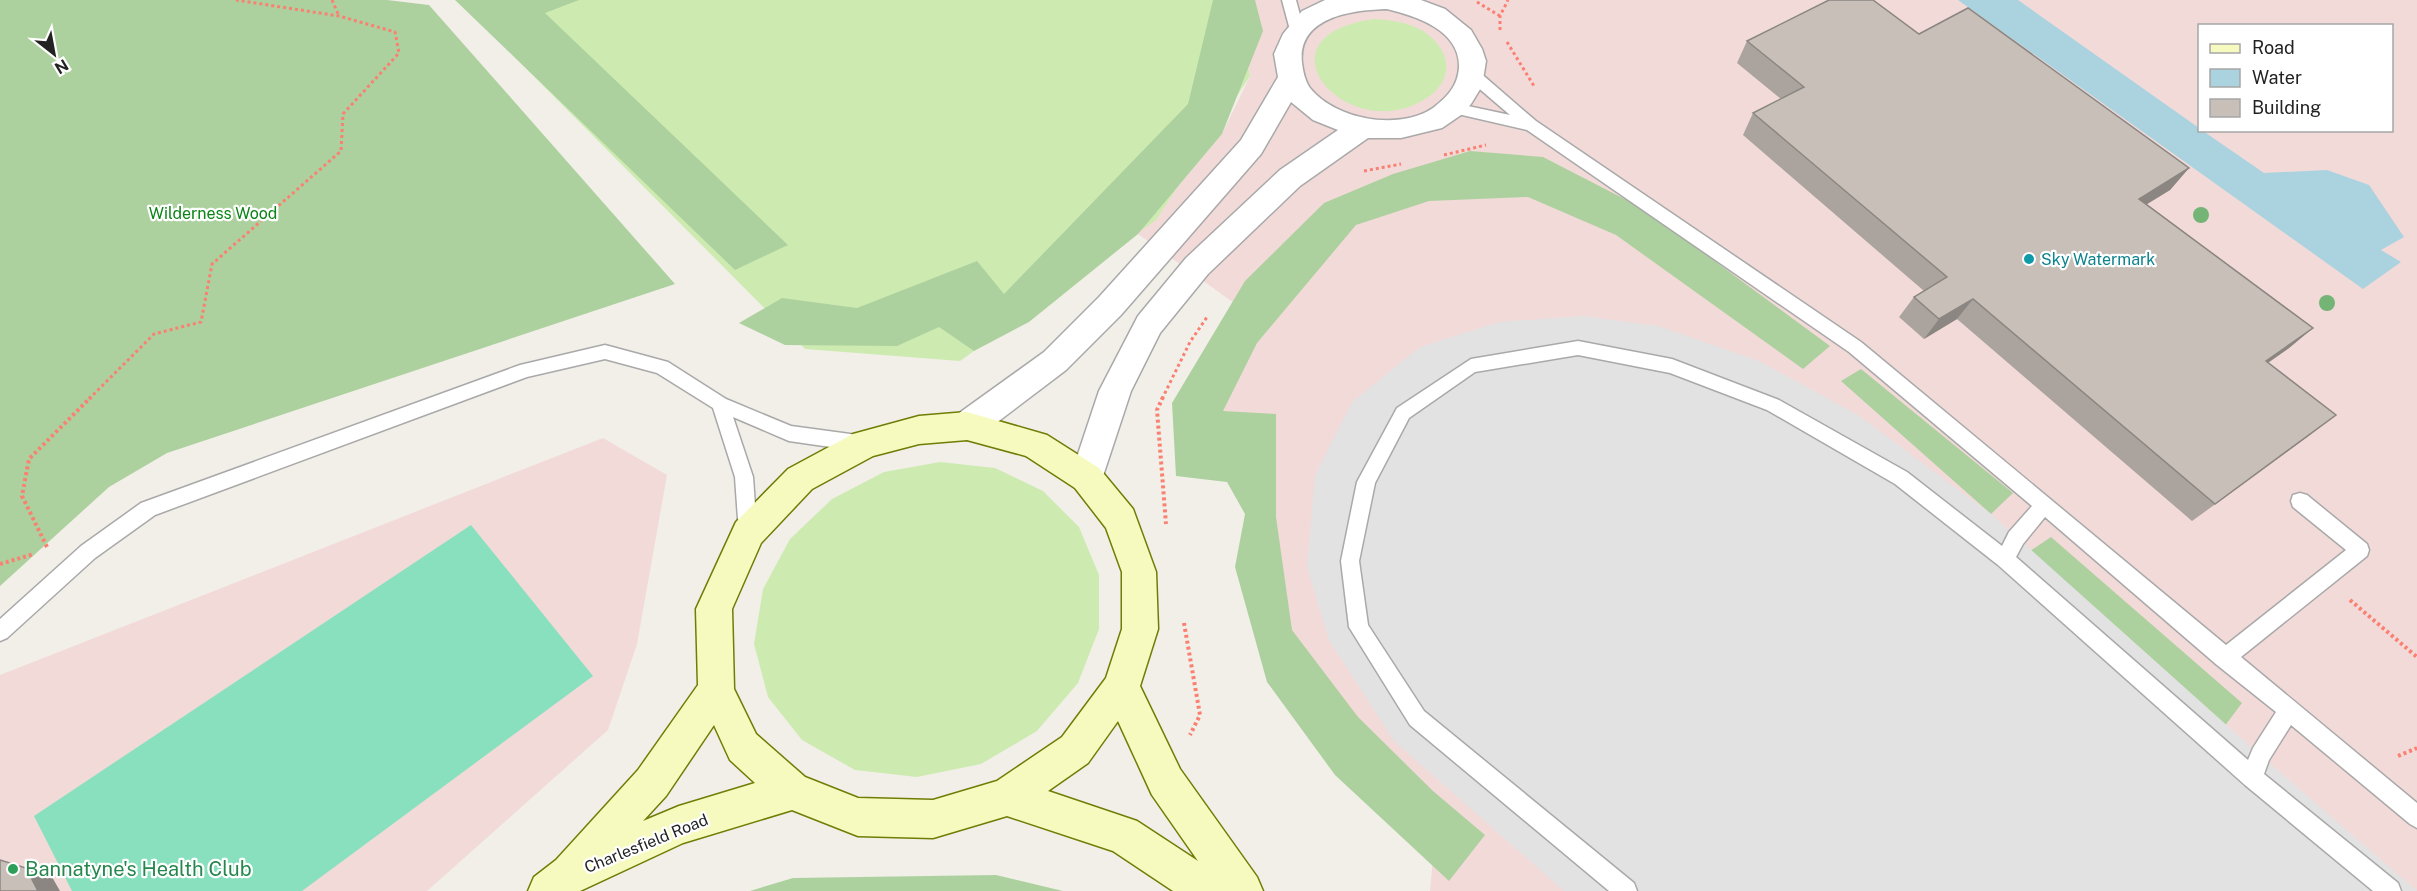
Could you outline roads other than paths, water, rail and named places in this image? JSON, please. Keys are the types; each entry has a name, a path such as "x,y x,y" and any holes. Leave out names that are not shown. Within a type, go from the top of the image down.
{"street":[{"path":"1388,0 1422,9 1450,25 1464,40 1472,58 1473,75 1467,93 1454,108 1435,119 1413,126 1388,129 1363,127 1343,122 1310,104 1298,92 1290,79 1287,53 1297,30 1320,12 1350,1 1388,0"},
{"path":"1450,25 1463,0"},
{"path":"967,426 1055,361 1110,306 1251,147 1290,79"},
{"path":"1088,478 1115,391 1149,325 1197,266 1290,178 1363,127"},
{"path":"967,426 1035,445 1088,478 1121,520 1139,572 1140,629 1121,687 1075,750 1007,797 933,819 858,817 792,791 743,747 716,690 714,609 748,533 800,479 865,444 919,430 967,426"},
{"path":"1121,687 1166,782 1244,891"},
{"name":"Charlesfield Road","path":"559,883 652,783 716,690"},
{"name":"Charlesfield Road","path":"559,883 679,825 792,791"},
{"path":"1007,797 1123,835 1209,891"}],"lane":[{"path":"1289,0 1297,30"},
{"path":"1473,75 1531,125 1855,347 2224,658 2417,817"},
{"path":"1454,108 1531,125"},
{"path":"1626,891 1417,718 1359,627 1350,561 1366,482 1403,413 1472,366 1578,348 1672,366 1773,405 1901,477 2005,559 2252,778 2390,891"},
{"path":"0,632 88,552 148,509 526,370 605,352 662,367 720,404 789,433 865,444"},
{"path":"720,404 744,477 748,533"},
{"path":"2224,658 2360,550 2300,501"},
{"path":"2005,559 2016,538 2043,506"},
{"path":"2252,778 2260,755 2288,711"}],"water":[{"path":"1958,0 2018,0 2198,127 2198,132 2204,132 2264,173 2327,170 2369,185 2404,237 2381,250 2401,262 2363,289"}],"place":[{"name":"Sky Watermark","path":"2029,259"},
{"name":"Bannatyne's Health Club","path":"13,869"}],"park label":[{"name":"Wilderness Wood","path":"213,213"}]}
